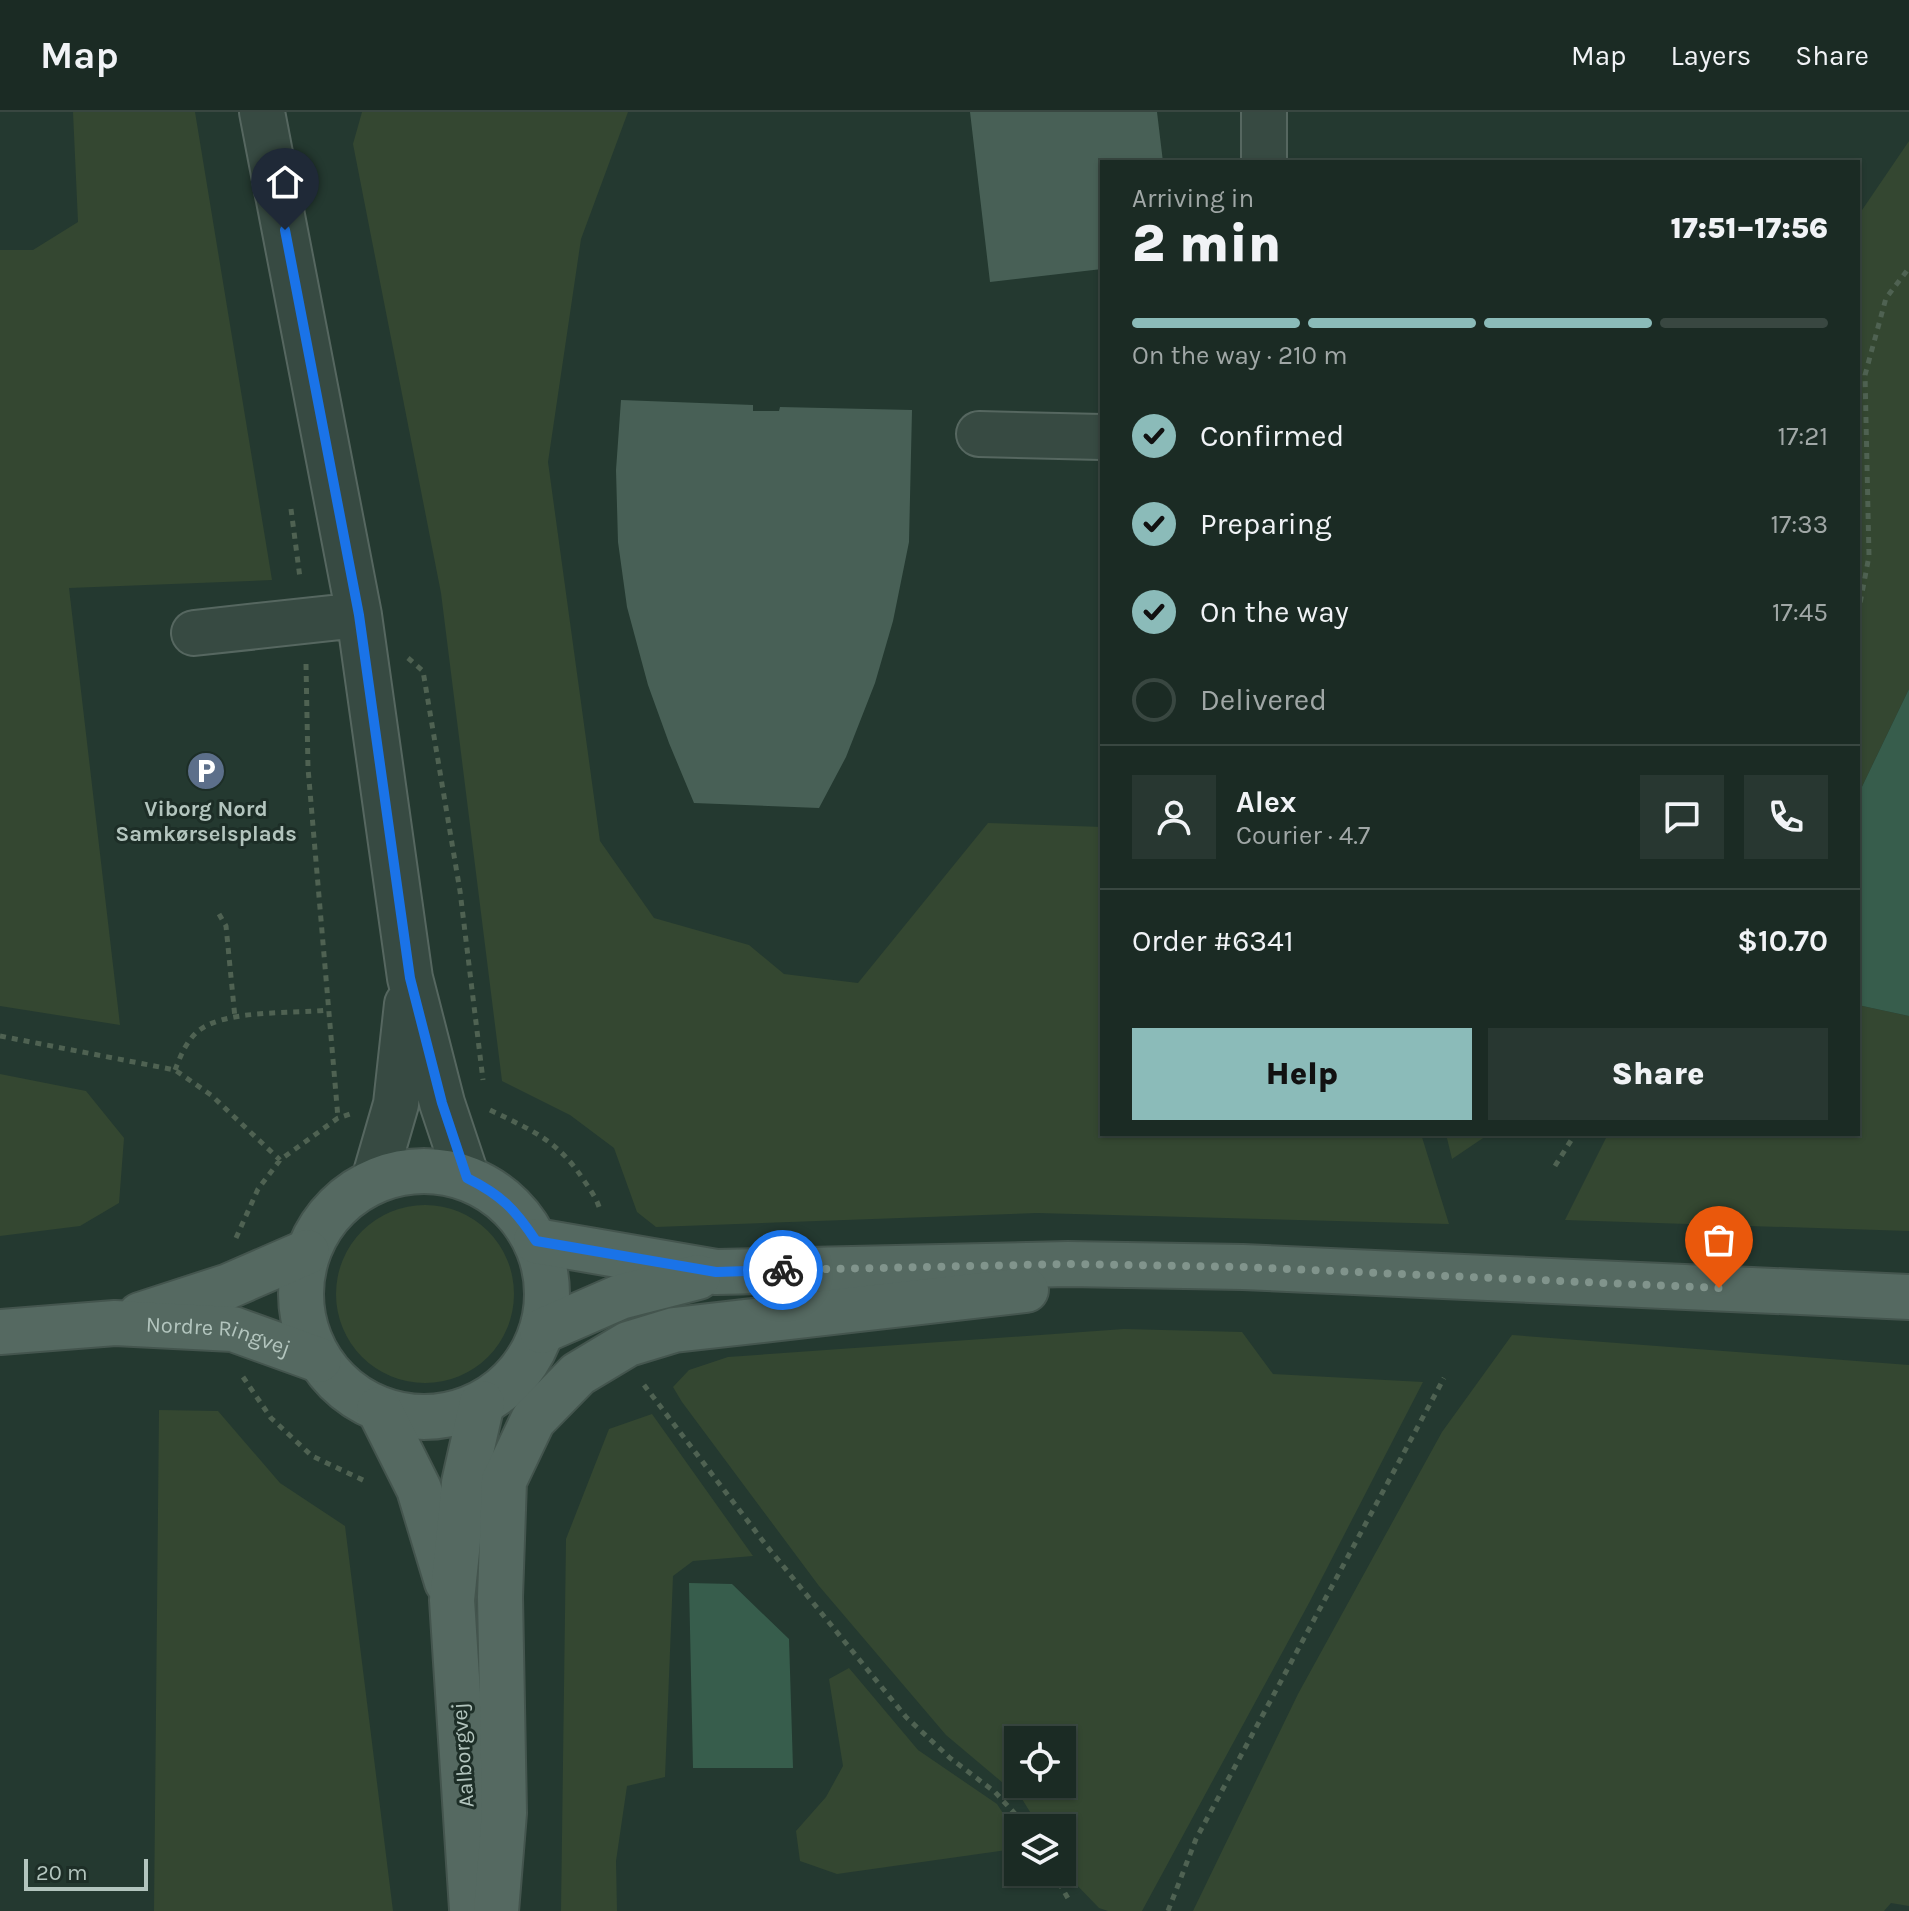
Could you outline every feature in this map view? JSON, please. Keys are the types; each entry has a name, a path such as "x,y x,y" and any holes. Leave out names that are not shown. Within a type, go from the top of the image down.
{"main road":[{"path":"436,1170 467,1178 495,1192 519,1214 536,1241 546,1270 548,1301 542,1331 529,1360 509,1384 482,1403 437,1416 413,1417 379,1409 355,1398 335,1380 319,1360 307,1335 300,1307 301,1279 307,1252 333,1209 374,1180 404,1172 436,1170"},
{"path":"536,1241 716,1272 1068,1264 1243,1267 1909,1297"},
{"name":"Nordre Ringvej","path":"115,1323 229,1286 307,1252"},
{"path":"496,1911 504,1813 500,1597 504,1481 533,1420 578,1374 628,1344 674,1330 1243,1267"},
{"path":"542,1331 620,1297 716,1272"},
{"name":"Nordre Ringvej","path":"0,1332 115,1323 233,1329 319,1360"},
{"name":"Aalborgvej","path":"472,1911 452,1600 464,1483 482,1403"},
{"name":"Aalborgvej","path":"379,1409 419,1489 452,1600"}],"street":[{"path":"262,112 359,615 410,978 442,1103 467,1178"},
{"path":"1264,112 1264,160"},
{"path":"979,434 1100,437"},
{"path":"194,633 359,615"},
{"path":"374,1180 396,1104 410,978"}],"path":[{"path":"1860,603 1869,556 1865,375 1886,298 1909,268"},
{"path":"359,615 423,671 460,891 485,1093"},
{"path":"219,914 226,926 235,1018"},
{"path":"175,1070 185,1047 197,1031 215,1022 327,1010"},
{"path":"0,1036 175,1070 211,1095 280,1160"},
{"path":"1555,1166 1574,1136"},
{"path":"636,1376 766,1545 906,1717 950,1758 995,1792 1015,1814"},
{"path":"1168,1911 1196,1839 1444,1378"},
{"path":"1061,1886 1070,1902"}],"shaded area":[{"path":"73,112 195,112 272,580 69,588 120,1025 0,1006 0,250 33,250 78,222"},
{"path":"362,112 628,112 581,239 548,462 600,841 654,918 749,945 784,974 858,983 988,823 1100,827 1100,1136 1422,1136 1449,1224 1037,1213 656,1227 637,1212 614,1148 570,1115 502,1081 441,593 353,144"},
{"path":"1909,141 1909,689 1860,791 1860,213"},
{"path":"1909,689 1909,1016 1860,1005 1860,791"},
{"path":"1860,1005 1909,1016 1909,1231 1565,1220 1607,1136 1860,1136"},
{"path":"0,1074 86,1091 124,1138 119,1203 80,1226 0,1236"},
{"path":"1446,1136 1486,1136 1452,1159"},
{"path":"425,1205 459,1212 488,1231 507,1260 514,1294 507,1328 488,1357 459,1376 425,1383 391,1376 362,1357 343,1328 336,1294 343,1260 362,1231 391,1212"},
{"path":"1124,1329 1242,1332 1273,1374 1423,1382 1309,1603 1142,1911 1108,1911 1099,1908 1076,1884 1076,1814 1031,1814 1021,1798 1076,1798 1076,1726 1004,1726 1004,1784 946,1735 819,1586 682,1402 673,1387 689,1370 728,1357"},
{"path":"1512,1335 1909,1365 1909,1906 1891,1903 1884,1911 1193,1911 1298,1694 1442,1432"},
{"path":"159,1410 218,1411 280,1483 345,1526 393,1911 154,1911"},
{"path":"652,1414 753,1556 693,1561 673,1576 665,1777 627,1786 616,1861 617,1911 561,1911 566,1539 609,1429"},
{"path":"689,1583 732,1584 789,1639 793,1768 693,1768"},
{"path":"849,1668 918,1750 997,1804 1004,1815 1004,1850 837,1874 800,1861 796,1831 826,1797 843,1766 829,1679"}],"building":[{"path":"970,112 1157,112 1163,160 1100,160 1100,269 990,282"},
{"path":"621,400 753,405 753,411 779,411 780,407 912,410 909,542 893,621 875,683 846,757 819,808 694,803 648,685 627,607 618,542 616,470"}],"way so far":[{"path":"783,1270 1068,1264 1243,1267 1719,1288"}],"place":[{"name":"Viborg Nord Samkørselsplads","path":"206,771"}],"route":[{"path":"285,230 359,615 410,978 442,1103 467,1178 495,1192 519,1214 536,1241 716,1272 783,1270"}]}
